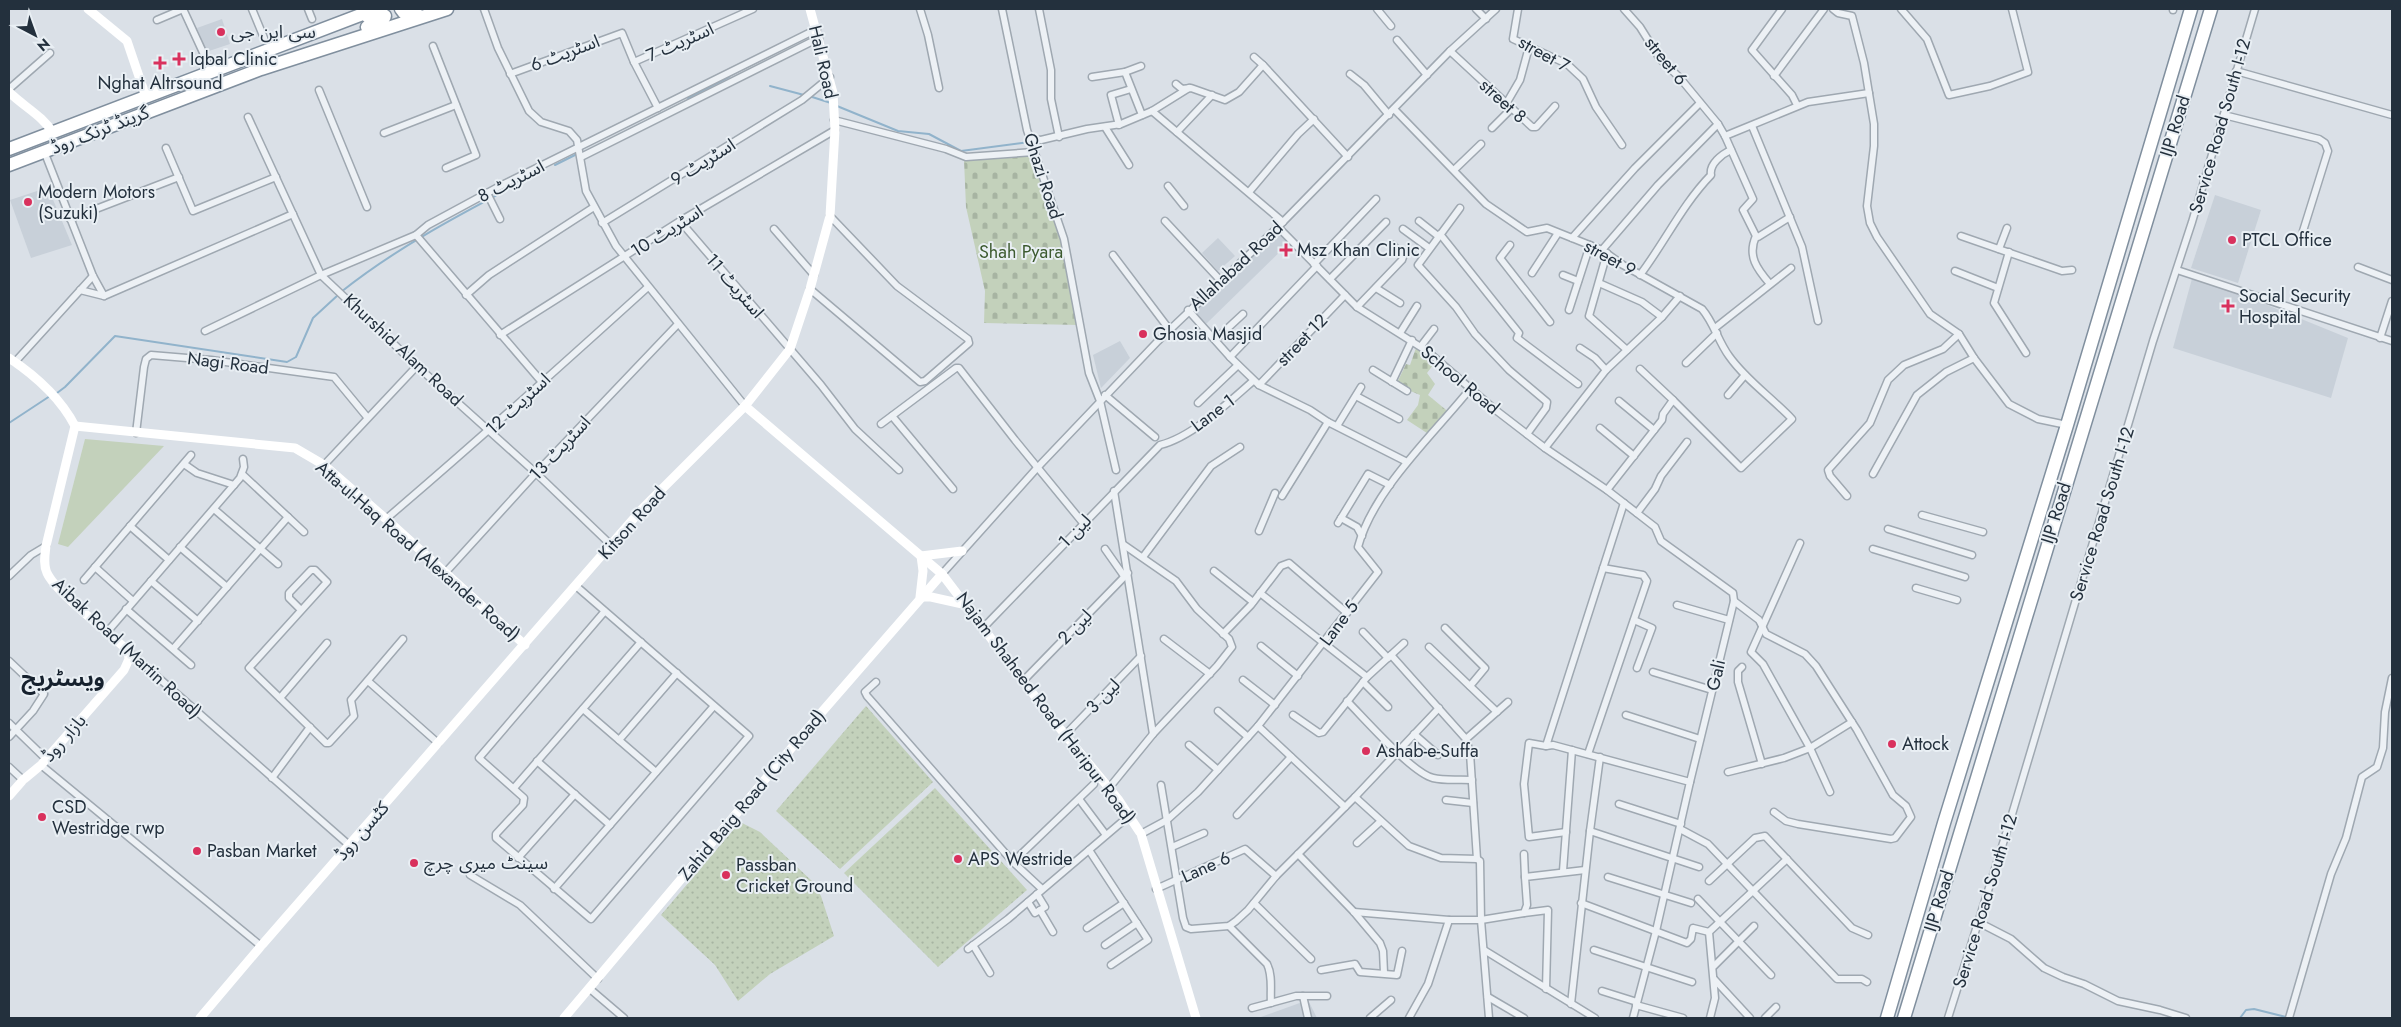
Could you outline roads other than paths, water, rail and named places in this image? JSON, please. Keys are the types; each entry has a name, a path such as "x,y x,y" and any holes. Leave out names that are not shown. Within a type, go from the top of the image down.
{"highway":[{"name":"گرینڈ ٹرنک روڈ","path":"9,149 376,9"},
{"path":"402,9 405,13 416,9"},
{"name":"گرینڈ ٹرنک روڈ","path":"9,165 261,70 448,9"},
{"name":"IJP Road","path":"1887,1018 1944,823 2067,426 2190,9"},
{"name":"IJP Road","path":"1904,1018 2211,9"},
{"path":"261,70 315,46 382,22 385,16 380,13 296,39"},
{"path":"2111,275 2127,280"}],"street":[{"path":"88,9 127,41 146,97"},
{"path":"157,20 183,9 212,72"},
{"path":"252,9 264,38"},
{"path":"308,9 312,19"},
{"path":"484,9 489,26 510,74 533,117 546,124 570,131 579,147 586,191 602,223 626,258 745,406"},
{"name":"اسٹریٹ 7","path":"634,62 753,9"},
{"name":"Hali Road","path":"810,9 830,77 833,93 834,122 830,216 814,275"},
{"path":"920,9 928,35 939,88"},
{"name":"Ghazi Road","path":"1002,9 1031,141 1064,239 1089,373 1100,401 1116,470"},
{"path":"1039,9 1051,70 1050,99 1059,137"},
{"path":"1376,9 1391,26"},
{"path":"1476,9 1486,18"},
{"name":"Allahabad Road","path":"942,574 1037,468 1169,329 1280,224 1348,157 1450,51 1496,9"},
{"name":"street 7","path":"1518,9 1513,39 1567,64 1584,79 1596,106 1622,145"},
{"name":"street 6","path":"1624,9 1640,27 1660,59 1680,78 1718,124 1725,136 1753,199 1743,210 1756,236"},
{"path":"1782,9 1752,50 1792,95 1797,105"},
{"path":"1774,76 1824,9"},
{"path":"1833,9 1838,13 1852,16 1870,93 1874,124 1874,146 1867,206 1870,223 1889,256 1930,314 1959,334 1974,358 2009,404 2038,419 2067,426"},
{"path":"1904,10 1927,39 1949,95 1990,86 2028,72 2012,9"},
{"name":"Service Road South I-12","path":"1948,1018 2255,9"},
{"name":"اسٹریٹ 6","path":"510,74 620,32 625,37 634,62"},
{"path":"581,160 818,33"},
{"name":"اسٹریٹ 8","path":"205,331 321,275 418,238 428,224 489,197 579,147 658,108 818,33"},
{"path":"1397,40 1427,75"},
{"path":"433,46 476,156 446,168"},
{"path":"1492,128 1508,106 1520,80 1529,47"},
{"name":"street 8","path":"1450,51 1508,106 1535,128 1555,106"},
{"path":"50,53 9,90 21,104 48,124 53,133"},
{"path":"1254,57 1263,64 1348,157"},
{"path":"634,62 658,108"},
{"path":"1176,84 1182,89 1189,88 1225,100 1239,92 1263,64"},
{"path":"1092,77 1124,72 1141,66"},
{"path":"2236,71 2392,115"},
{"path":"1124,72 1142,115"},
{"path":"1350,74 1364,85 1389,115"},
{"name":"اسٹریٹ 9","path":"602,223 802,100 830,77"},
{"path":"1031,141 1120,125 1152,111 1189,88"},
{"path":"1120,125 1111,94 1131,89"},
{"path":"319,90 367,207"},
{"path":"1725,136 1797,105 1870,93"},
{"path":"1177,132 1212,95"},
{"path":"1572,238 1636,168 1700,103"},
{"path":"384,133 456,105"},
{"name":"street 9","path":"1394,109 1486,204 1527,232 1547,228 1590,245 1702,309 1728,355 1745,375 1792,418 1741,468 1673,400"},
{"name":"School Road","path":"1152,111 1249,192 1280,224 1315,265 1358,307 1421,346 1470,389 1545,448 1607,490 1652,524 1658,530 1661,540 1733,593 1734,601"},
{"path":"2224,115 2319,139 2326,143 2328,151 2302,230"},
{"name":"Khurshid Alam Road","path":"248,117 321,275 417,366 536,472 611,545"},
{"path":"1249,192 1298,134 1314,119"},
{"path":"834,122 946,149 966,157 1034,152"},
{"name":"اسٹریٹ 10","path":"500,335 626,258 834,122"},
{"path":"1628,350 1590,318 1599,284 1604,252 1658,185 1718,124"},
{"path":"1752,126 1802,247 1818,321"},
{"path":"1105,127 1129,165"},
{"path":"1454,170 1481,144"},
{"path":"166,148 193,211 276,177"},
{"path":"1640,275 1658,251 1686,203 1711,175 1710,170 1713,165 1731,150"},
{"path":"44,151 93,276 104,296"},
{"path":"70,219 178,177"},
{"path":"1168,186 1184,206"},
{"path":"489,197 500,219"},
{"path":"1230,357 1376,199"},
{"path":"466,295 489,275 594,207"},
{"path":"1460,208 1418,264 1456,307 1475,334 1509,370 1547,402 1546,408 1527,434"},
{"path":"80,290 104,296 293,214"},
{"path":"810,289 920,382 926,381 969,343 968,340 897,286 830,216"},
{"path":"1770,284 1757,269 1753,260 1752,243 1756,236 1758,237 1790,217"},
{"path":"1419,221 1439,235 1519,333 1517,338 1578,384"},
{"name":"اسٹریٹ 11","path":"680,222 790,349 855,429 899,470"},
{"path":"1165,222 1220,280"},
{"path":"1330,280 1386,222"},
{"path":"1403,228 1429,248"},
{"path":"2000,249 2007,228"},
{"path":"774,230 814,275"},
{"path":"1532,273 1558,233"},
{"path":"1961,236 2062,271 2072,270"},
{"path":"418,238 541,381"},
{"path":"1358,307 1403,258 1392,245"},
{"path":"1510,245 1500,258 1550,322"},
{"path":"1569,310 1590,245"},
{"path":"2009,252 1998,288 1995,307 2026,353"},
{"path":"1114,255 1169,329"},
{"path":"2358,267 2392,280"},
{"path":"1686,363 1716,331 1791,268"},
{"path":"2177,270 2392,341"},
{"path":"1954,271 1998,288"},
{"name":"Kitson Road","path":"525,645 642,509 745,406 790,349 814,275"},
{"path":"1563,275 1578,281"},
{"path":"75,426 48,388 12,360 93,276"},
{"path":"1599,284 1642,302 1662,317"},
{"name":"اسٹریٹ 12","path":"386,519 490,430 541,381 648,286"},
{"path":"1376,288 1400,304"},
{"name":"street 12","path":"1256,383 1345,295"},
{"path":"1545,448 1606,370 1662,317 1680,296"},
{"path":"2380,338 2392,301"},
{"path":"1400,333 1417,306"},
{"path":"1188,310 1256,383 1407,462"},
{"path":"1216,340 1243,314"},
{"name":"اسٹریٹ 13","path":"445,573 536,472 678,324"},
{"path":"1421,346 1434,329"},
{"path":"1847,496 1830,476 1828,470 1870,423 1888,380 1904,365 1943,349 1959,334"},
{"path":"1392,382 1412,340"},
{"path":"1580,348 1595,358 1606,370"},
{"name":"Nagi Road","path":"136,433 144,368 146,359 151,355 210,360 334,377 367,417"},
{"path":"1873,474 1916,395 1946,372 1974,358"},
{"path":"1198,402 1238,365"},
{"path":"324,466 367,417 417,366"},
{"path":"881,424 956,368 960,368 1037,468 1083,523"},
{"path":"1373,370 1407,391"},
{"path":"1607,490 1654,430 1673,400 1640,370"},
{"path":"1728,395 1745,375"},
{"name":"Lane 1","path":"1171,443 1256,383"},
{"path":"1337,426 1361,387"},
{"path":"1390,485 1368,474 1340,520 1357,528 1362,536 1390,485 1407,462 1470,389"},
{"path":"1106,395 1155,437"},
{"path":"1356,396 1399,420"},
{"path":"1619,401 1654,430"},
{"name":"Najam Shaheed Road (Haripur Road)","path":"745,406 942,574 967,604 1065,735 1130,815 1141,834 1196,1018"},
{"path":"892,416 953,490"},
{"path":"1282,496 1328,422"},
{"name":"Atta-ul-Haq Road (Alexander Road)","path":"75,426 296,448 324,466 386,519 525,645"},
{"name":"Aibak Road (Martin Road)","path":"75,426 46,546 44,560 48,574 72,601 349,846"},
{"path":"1600,428 1634,456"},
{"path":"1637,513 1655,490 1660,476 1687,442"},
{"name":"لین 1","path":"984,627 1160,445 1171,443"},
{"path":"1143,557 1211,466 1240,447"},
{"path":"84,580 191,455"},
{"path":"108,631 242,474 243,459"},
{"path":"184,464 197,473 234,484"},
{"path":"242,474 304,532"},
{"path":"1114,491 1153,734"},
{"path":"1259,531 1275,493"},
{"path":"1546,746 1624,503"},
{"path":"214,508 278,564"},
{"path":"1922,515 1983,532"},
{"path":"173,649 288,517"},
{"path":"130,526 169,560"},
{"path":"1888,529 1972,555"},
{"name":"Lane 5","path":"1141,834 1167,820 1198,792 1258,726 1324,644 1378,572 1358,547 1362,536"},
{"path":"1800,543 1752,652 1763,664 1810,748 1830,792"},
{"path":"1109,788 1153,734 1210,674 1232,647 1229,639 1196,609 1176,581 1124,545"},
{"path":"9,576 31,555 46,546"},
{"path":"180,547 227,587"},
{"path":"1105,549 1126,574"},
{"path":"1873,549 1965,577"},
{"path":"962,551 921,556 923,571 920,598 932,597 967,604"},
{"path":"1223,634 1253,602 1281,566 1289,563 1347,613"},
{"path":"95,567 133,602"},
{"path":"1588,754 1648,581 1643,575 1603,568"},
{"path":"301,610 289,598 289,593 311,570 315,570 327,582 249,668 329,743 354,716 350,703 403,639"},
{"path":"1214,571 1253,602"},
{"name":"Zahid Baig Road (City Road)","path":"564,1018 821,713 942,574"},
{"name":"لین 2","path":"1023,681 1126,574"},
{"path":"151,580 198,621"},
{"path":"576,586 748,734 749,738 591,919 518,858 496,836 523,805 524,798 480,759 480,756 605,611"},
{"path":"1916,588 1957,600"},
{"path":"1260,593 1324,644 1365,680 1388,707"},
{"path":"1734,601 1763,625 1766,634 1811,659 1852,722 1893,795 1910,813 1910,820 1895,838 1884,838 1798,824 1786,821 1774,812"},
{"name":"Gali","path":"1633,1018 1665,896 1700,739 1734,601"},
{"path":"1677,605 1729,620"},
{"path":"126,609 191,665"},
{"path":"1634,620 1652,628 1637,668"},
{"path":"1445,628 1485,668 1470,686"},
{"path":"1363,632 1390,656 1466,738 1470,753 1477,858 1480,861 1481,920 1489,1018"},
{"path":"1164,639 1210,674"},
{"path":"514,788 641,642"},
{"path":"280,698 327,643"},
{"path":"1293,715 1321,733 1365,680 1404,643"},
{"name":"کٹسن روڈ","path":"200,1018 260,946 525,645"},
{"path":"1261,646 1298,676"},
{"path":"1429,647 1497,712"},
{"name":"بازار روڈ","path":"9,796 22,780 43,762 124,670 129,659 128,651"},
{"name":"لین 3","path":"1065,735 1141,656"},
{"path":"9,661 44,694 33,711 9,737"},
{"path":"1742,667 1738,671 1738,682 1762,764"},
{"path":"1653,672 1712,690"},
{"path":"619,740 677,673"},
{"path":"2289,1018 2331,874 2346,838 2362,777 2378,767 2383,748 2385,712 2392,678"},
{"path":"1243,680 1275,705"},
{"path":"368,681 438,743"},
{"path":"876,682 866,692 867,696 1040,892 1045,906 1035,913 1028,902"},
{"path":"1347,701 1398,752 1424,774 1433,778 1472,780"},
{"path":"1466,738 1508,702"},
{"path":"554,889 714,706"},
{"path":"1161,785 1176,880 1186,927 1191,929 1229,926 1254,903 1276,876 1355,797 1439,708"},
{"path":"583,709 656,772"},
{"path":"1218,711 1248,737"},
{"path":"1626,715 1700,739"},
{"path":"1728,772 1762,764 1810,748 1852,722"},
{"path":"9,723 43,762 260,946"},
{"path":"1258,726 1345,807"},
{"path":"272,778 310,727"},
{"path":"1414,734 1438,755"},
{"path":"1566,832 1529,837 1524,784 1529,743 1546,746 1552,745 1690,782"},
{"path":"1189,745 1218,770"},
{"path":"1563,871 1572,750"},
{"path":"1237,815 1291,757"},
{"path":"1571,1004 1581,903 1600,757"},
{"path":"537,761 610,825"},
{"path":"9,767 22,780"},
{"path":"1013,862 1094,784"},
{"path":"518,858 575,794"},
{"path":"1355,797 1409,846 1442,858 1477,858"},
{"path":"1079,799 1106,835"},
{"path":"1446,800 1474,803"},
{"path":"1619,804 1681,826 1708,844 1838,979 1862,979 1867,982"},
{"path":"990,973 970,947 1028,902 1130,815"},
{"path":"1357,843 1381,821"},
{"path":"1590,831 1698,867"},
{"path":"1172,847 1204,833"},
{"path":"1709,881 1760,836 1765,836 1852,928 1868,936"},
{"name":"Lane 6","path":"1156,889 1245,849 1276,876"},
{"path":"1089,850 1148,940 1111,965"},
{"path":"1298,854 1354,912 1380,943 1383,951 1384,973"},
{"path":"1524,854 1527,905 1524,913"},
{"path":"1709,932 1787,859"},
{"path":"1525,877 1563,871 1586,870"},
{"path":"470,875 520,905 598,979"},
{"path":"1608,877 1691,903"},
{"path":"1698,899 1771,975"},
{"path":"1087,928 1124,902"},
{"path":"1254,903 1311,959"},
{"path":"1581,903 1687,943 1691,939 1693,928 1709,932"},
{"path":"1040,910 1053,932"},
{"path":"1354,912 1448,920 1481,920 1548,910 1546,989"},
{"path":"1409,1018 1428,984 1448,920"},
{"path":"1978,922 2011,938 2044,968 2063,977 2084,984 2118,1001 2186,1018"},
{"path":"1105,945 1137,923"},
{"path":"1229,926 1267,964 1271,971 1269,987 1271,1003"},
{"path":"1714,966 1754,926"},
{"path":"1709,932 1714,966 1715,998 1710,1018"},
{"path":"1484,950 1595,1018"},
{"path":"1594,950 1692,982"},
{"path":"1321,970 1355,964 1360,972 1398,974 1402,951"},
{"path":"1714,979 1750,1018"},
{"path":"590,989 624,1018"},
{"path":"1602,991 1636,1004 1683,1018"},
{"path":"1303,996 1308,1018"},
{"path":"1252,1008 1303,996 1327,996"},
{"path":"1488,997 1524,1018"},
{"path":"1370,1018 1391,1000"},
{"path":"1765,1018 1776,1007"}],"waterway":[{"path":"688,98 729,77"},
{"path":"770,86 804,95"},
{"path":"809,96 831,103"},
{"path":"837,106 898,131 929,134 961,151 1030,142"},
{"path":"555,165 575,155"},
{"path":"341,292 404,248 516,185"},
{"path":"57,393 115,336 287,362 296,357 313,318 338,295"},
{"path":"9,423 50,396"},
{"path":"2240,1018 2246,1010 2254,1009 2286,1017"},
{"path":"2315,1018 2331,1018"}],"place":[{"name":"سی این جی","path":"221,32"},
{"name":"Iqbal Clinic","path":"179,59"},
{"name":"Nghat Altrsound","path":"160,63"},
{"name":"Modern Motors (Suzuki)","path":"28,202"},
{"name":"PTCL Office","path":"2232,240"},
{"name":"Msz Khan Clinic","path":"1286,250"},
{"name":"Social Security Hospital","path":"2228,306"},
{"name":"Ghosia Masjid","path":"1143,334"},
{"name":"Attock","path":"1892,744"},
{"name":"Ashab-e-Suffa","path":"1366,751"},
{"name":"CSD Westridge rwp","path":"42,817"},
{"name":"Pasban Market","path":"197,851"},
{"name":"APS Westride","path":"958,859"},
{"name":"سینٹ میری چرچ","path":"414,863"},
{"name":"Passban Cricket Ground","path":"726,875"}],"district":[{"name":"ویسٹریج","path":"63,678"}],"park label":[{"name":"Shah Pyara","path":"1021,252"}]}
